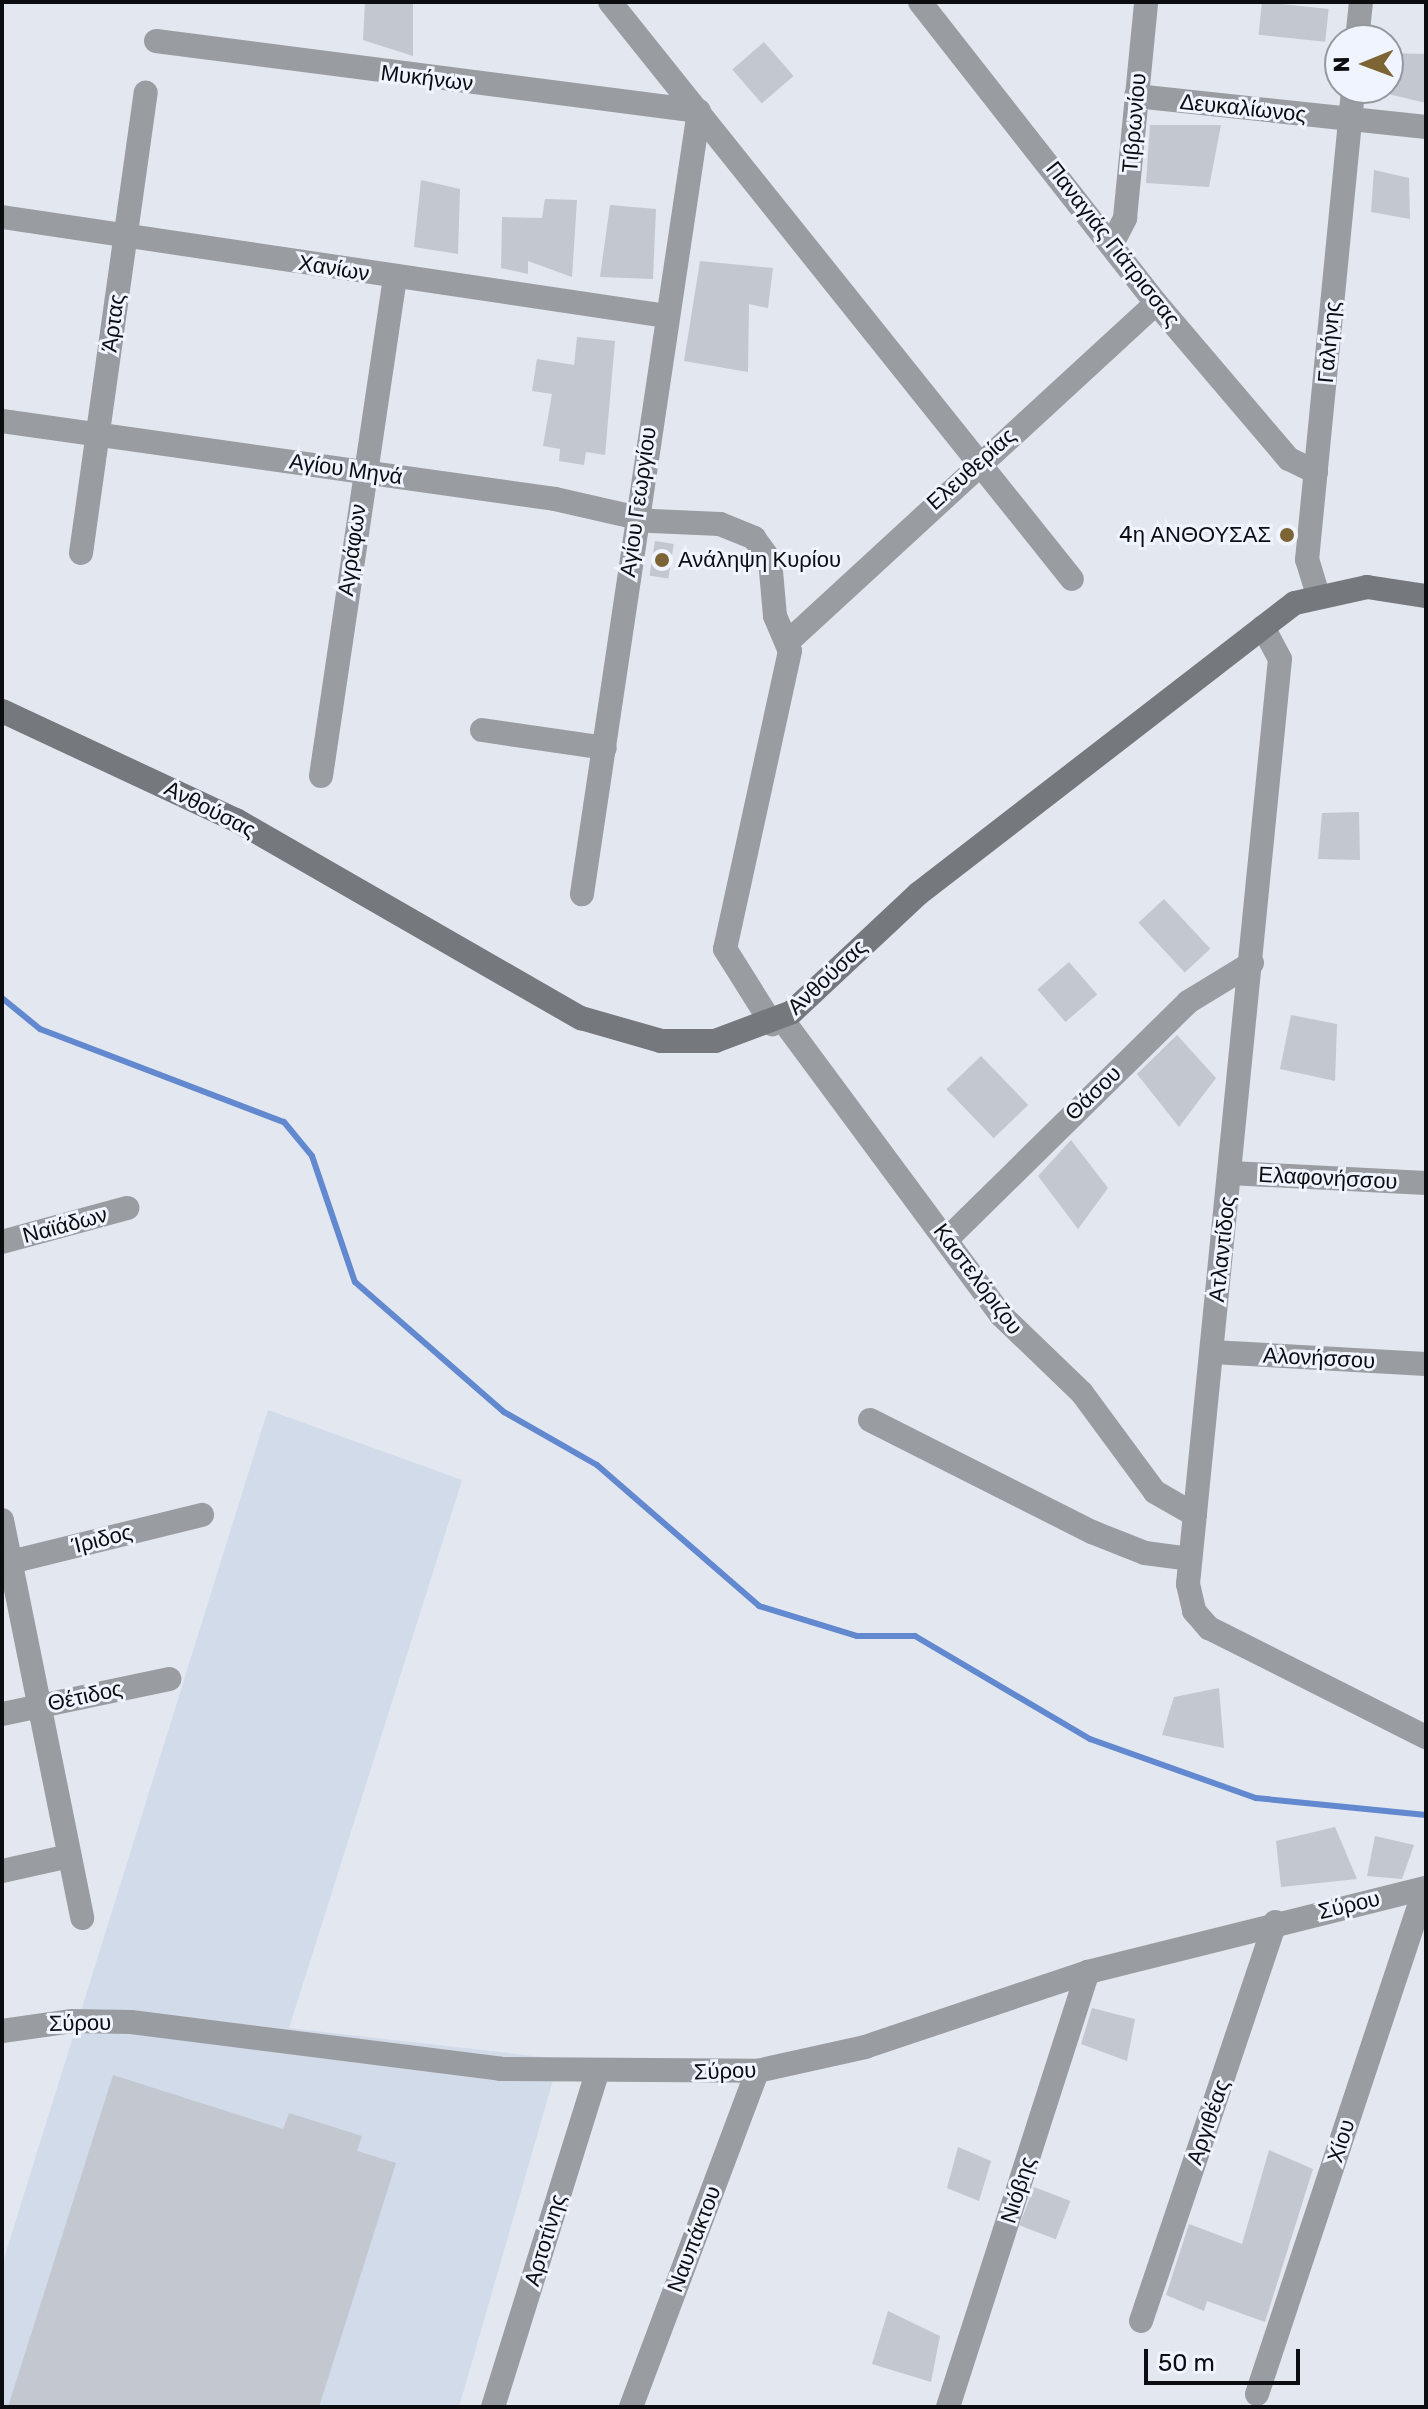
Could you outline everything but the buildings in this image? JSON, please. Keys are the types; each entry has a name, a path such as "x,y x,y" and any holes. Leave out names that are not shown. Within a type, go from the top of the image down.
{"street":[{"path":"610,2 1072,579"},
{"name":"Παναγιάς Γιάτρισσας","path":"920,2 1113,242 1156,303 1289,459 1316,472"},
{"name":"Τιβρωνίου","path":"1113,242 1125,218 1146,2"},
{"path":"1359,24 1361,2"},
{"name":"Μυκήνων","path":"156,41 699,111"},
{"name":"Άρτας","path":"81,553 146,93"},
{"name":"Δευκαλίωνος","path":"1136,96 1426,127"},
{"name":"Γαλήνης","path":"1318,595 1307,560 1352,104"},
{"name":"Αγίου Γεωργίου","path":"582,894 635,518 699,111"},
{"name":"Χανίων","path":"2,217 666,316"},
{"name":"Αγράφων","path":"321,776 363,472 395,277"},
{"name":"Ελευθερίας","path":"791,639 977,464 1156,303"},
{"name":"Αγίου Μηνά","path":"2,421 363,472 635,518 732,526 761,545 772,568 775,616 791,639"},
{"name":"Ανθούσας","path":"2,711 236,820 581,1018 686,1043 777,1022 911,900 1263,627 1318,595 1367,587 1426,596"},
{"name":"Ατλαντίδος","path":"1263,627 1280,659 1190,1559 1194,1611 1209,1628 1426,1737"},
{"name":"Καστελόριζου","path":"791,639 725,949 777,1022 1022,1339 1112,1428 1155,1492 1195,1515"},
{"path":"482,730 605,748"},
{"name":"Θάσου","path":"947,1239 1188,1002 1252,963"},
{"name":"Ελαφονήσσου","path":"1230,1173 1426,1183"},
{"name":"Ναϊάδων","path":"2,1242 127,1208"},
{"name":"Αλονήσσου","path":"1212,1352 1426,1364"},
{"path":"870,1420 1092,1532 1145,1553 1190,1559"},
{"name":"Ίριδος","path":"6,1563 202,1515"},
{"path":"2,1520 6,1563 82,1918"},
{"name":"Θέτιδος","path":"2,1714 169,1679"},
{"path":"2,1871 69,1856"},
{"name":"Σύρου","path":"2,2031 72,2021 131,2022 501,2069 597,2073 757,2071 865,2047 1088,1972 1275,1922 1425,1888"},
{"name":"Χίου","path":"1257,2394 1425,1888"},
{"name":"Αργιθέας","path":"1141,2321 1275,1922"},
{"name":"Νιόβης","path":"948,2407 1088,1972"},
{"name":"Ναυπάκτου","path":"631,2407 757,2071"},
{"name":"Αρτοτίνης","path":"493,2407 597,2073"}],"shaded area":[{"path":"268,1410 462,1480 289,2028 559,2059 459,2407 2,2407 2,2265"}],"waterway":[{"path":"2,998 40,1029 284,1122 312,1156 355,1282 504,1412 597,1465 759,1606 857,1636 915,1636 1090,1739 1256,1798 1426,1815"}],"place":[{"name":"4η ΑΝΘΟΥΣΑΣ","path":"1287,535"},
{"name":"Ανάληψη Κυρίου","path":"662,560"}]}
